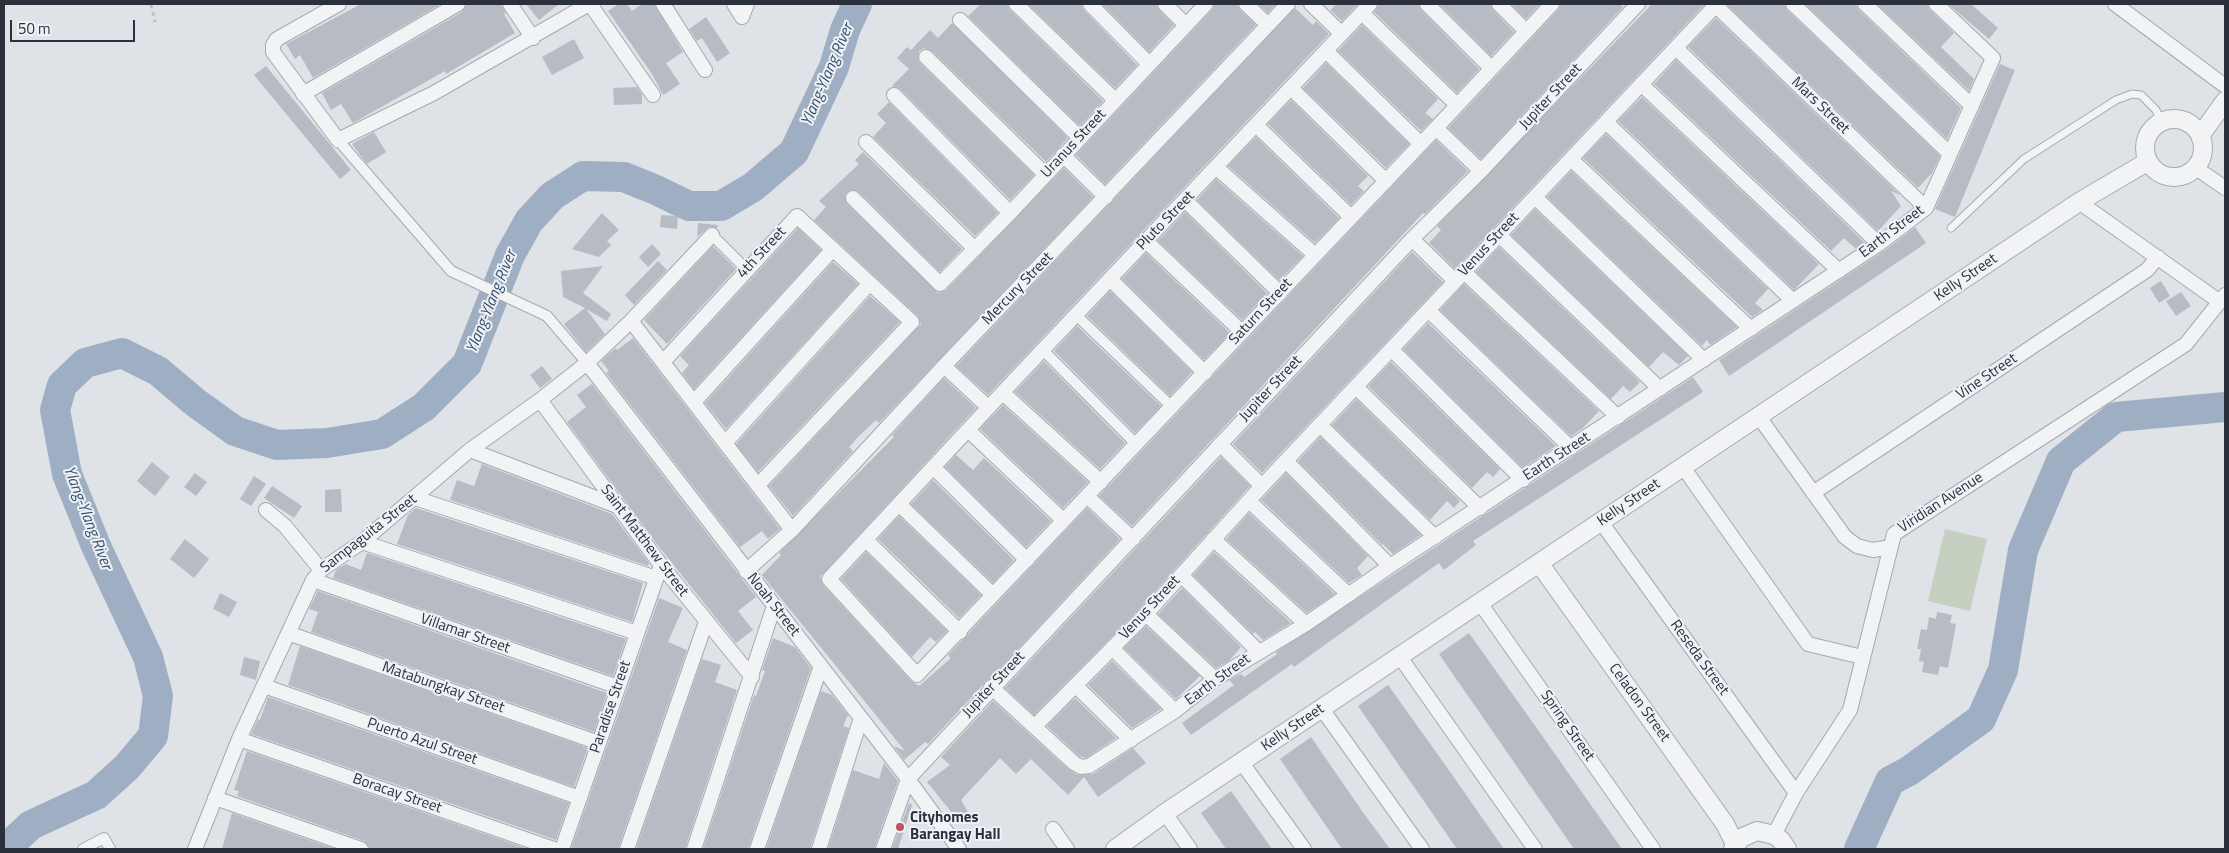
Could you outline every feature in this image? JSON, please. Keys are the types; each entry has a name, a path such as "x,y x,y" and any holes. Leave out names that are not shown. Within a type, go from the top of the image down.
{"street":[{"path":"339,4 277,39 273,45 273,52 338,140 451,271 547,316 587,363"},
{"path":"303,94 458,4"},
{"path":"510,4 533,38"},
{"path":"338,140 434,93 533,38 589,4 653,95"},
{"path":"663,4 705,70"},
{"path":"734,4 742,17 747,4"},
{"path":"1016,4 1115,100"},
{"path":"1090,4 1149,64"},
{"path":"1165,4 1186,25"},
{"name":"Uranus Street","path":"853,198 940,284 1010,213 1206,4"},
{"path":"1246,4 1268,25"},
{"name":"Mercury Street","path":"746,571 792,530 944,366 1288,4"},
{"path":"1311,4 1342,34"},
{"path":"1427,4 1491,68"},
{"path":"1499,4 1526,31"},
{"name":"Saturn Street","path":"917,675 960,632 1063,520 1205,373 1314,254 1386,181 1552,4"},
{"name":"Jupiter Street","path":"908,779 991,687 1133,539 1412,239 1481,172 1638,4"},
{"name":"Venus Street","path":"1035,726 1146,614 1262,486 1676,48 1715,4"},
{"name":"Mars Street","path":"1715,4 1926,208"},
{"path":"1793,4 1950,154"},
{"path":"1865,4 1972,106"},
{"name":"Earth Street","path":"991,687 1081,767 1089,766 1175,711 1215,679 1258,651 1306,624 1390,566 1879,244 1926,208 1993,58 1936,4"},
{"path":"2114,4 2225,86"},
{"path":"1366,8 1458,104"},
{"name":"Pluto Street","path":"917,675 829,579 900,505 1003,392 1185,200 1218,168 1366,8"},
{"path":"960,20 1080,137"},
{"path":"1676,48 1879,244"},
{"path":"1326,51 1421,144"},
{"path":"926,56 1045,174"},
{"path":"1641,84 1839,271"},
{"path":"1291,88 1386,181"},
{"path":"894,95 1010,213"},
{"path":"2200,136 2225,102"},
{"path":"2180,119 2188,123 2200,136 2203,152 2196,168 2180,177 2170,178 2161,175 2147,162 2144,143 2153,127 2161,121 2180,119"},
{"path":"1606,122 1793,301"},
{"path":"1256,125 1351,217"},
{"path":"1436,128 1481,172"},
{"path":"866,142 975,249"},
{"path":"1063,155 1106,197"},
{"path":"1571,159 1751,329"},
{"name":"Kelly Street","path":"1115,849 1165,813 2078,202 2147,162"},
{"path":"1218,168 1314,254"},
{"path":"2196,168 2225,188"},
{"path":"1535,197 1704,360"},
{"path":"1185,200 1280,292"},
{"path":"2078,202 2158,257 2223,298"},
{"name":"4th Street","path":"663,362 746,269 797,216 912,322 758,485"},
{"path":"712,235 746,269"},
{"name":"Sampaguita Street","path":"195,849 239,739 317,575 362,542 470,450 540,400 587,363 631,321 712,235"},
{"path":"1499,235 1660,389"},
{"path":"1412,239 1459,277 1618,417"},
{"path":"1146,241 1242,332"},
{"path":"694,402 834,249"},
{"name":"Vine Street","path":"1813,493 2147,270 2158,257"},
{"path":"1111,280 1205,373"},
{"path":"726,442 870,283"},
{"name":"Viridian Avenue","path":"1774,835 1796,794 1850,710 1894,534 2186,344 2223,298"},
{"path":"1428,310 1571,448"},
{"path":"1076,315 1172,407"},
{"path":"631,321 792,530"},
{"path":"1043,350 1136,444"},
{"path":"1391,350 1523,480"},
{"name":"Noah Street","path":"587,363 908,779 958,849"},
{"path":"944,366 988,408"},
{"path":"1356,387 1480,508"},
{"path":"1003,392 1101,482"},
{"name":"Saint Matthew Street","path":"540,400 617,506 658,571 706,622 752,677"},
{"path":"1759,417 1845,537 1857,546 1873,550 1890,547"},
{"path":"1320,425 1435,537"},
{"path":"968,430 1063,520"},
{"path":"1220,444 1262,486"},
{"path":"470,450 617,506"},
{"path":"1286,461 1390,566"},
{"path":"933,467 1027,560"},
{"path":"1683,467 1808,644 1862,657"},
{"path":"1087,496 1133,539"},
{"path":"415,498 658,571"},
{"path":"1250,501 1349,595"},
{"path":"900,505 993,595"},
{"path":"266,510 285,526 317,575"},
{"name":"Reseda Street","path":"1601,522 1796,794"},
{"path":"1213,539 1306,624"},
{"path":"866,540 960,632"},
{"path":"362,542 637,633"},
{"name":"Celadon Street","path":"1539,563 1725,824 1734,847"},
{"name":"Paradise Street","path":"562,849 658,571"},
{"name":"Villamar Street","path":"317,575 618,687"},
{"path":"1180,575 1258,651"},
{"name":"Spring Street","path":"1480,603 1654,849"},
{"path":"694,849 774,606"},
{"path":"1146,614 1215,679"},
{"path":"627,849 706,622"},
{"name":"Matabungkay Street","path":"288,634 599,743"},
{"path":"1112,648 1175,711"},
{"path":"1400,657 1535,849"},
{"path":"757,849 821,666"},
{"name":"Puerto Azul Street","path":"264,686 580,798"},
{"path":"1076,686 1131,740"},
{"path":"1322,709 1422,849"},
{"path":"819,849 861,718"},
{"name":"Boracay Street","path":"239,739 554,849"},
{"path":"1242,763 1304,849"},
{"path":"883,849 908,779"},
{"path":"215,798 361,849"},
{"path":"1165,813 1190,849"},
{"path":"1052,829 1067,849"},
{"path":"1734,847 1748,833 1765,832 1781,840 1787,849"},
{"path":"83,849 104,838 110,849"}],"lane":[{"path":"1951,228 2024,159 2116,100 2132,94 2141,95 2156,110 2161,121"}],"path":[{"path":"150,4 154,22"}],"green space":[{"path":"1945,529 1987,539 1970,611 1928,601"}],"building":[{"path":"361,4 441,4 313,78 300,55 295,59 286,44"},
{"path":"467,4 501,4 506,13 504,14 515,33 446,74 445,71 353,123 341,104 331,110 322,93 462,12"},
{"path":"526,4 559,4 539,20"},
{"path":"619,4 627,4 632,11 642,4 654,4 683,52 666,63 680,84 663,95 652,74 608,11"},
{"path":"981,4 1007,4 1010,10 1103,101 1080,126 968,16"},
{"path":"1028,4 1081,4 1084,10 1137,65 1115,88"},
{"path":"1102,4 1156,4 1159,10 1174,25 1149,52"},
{"path":"1215,4 1237,4 1240,10 1256,25 1105,184 1076,155 1212,10"},
{"path":"1258,4 1276,4 1268,13"},
{"path":"1337,4 1358,4 1342,21 1330,10"},
{"path":"1379,4 1418,4 1421,10 1479,69 1457,93 1374,12"},
{"path":"1439,4 1490,4 1493,10 1514,32 1491,56"},
{"path":"1511,4 1540,4 1526,19"},
{"path":"1561,4 1620,4 1623,7 1481,159 1448,128 1558,10"},
{"path":"1652,4 1705,4 1455,269 1429,243 1441,230 1437,226"},
{"path":"1730,4 1784,4 1787,10 1940,156 1932,173 1918,188 1728,6"},
{"path":"1805,4 1856,4 1859,10 1961,108 1947,139"},
{"path":"1877,4 1927,4 1930,10 1954,33 1941,47 1974,79 1969,91"},
{"path":"1948,4 1971,4 1998,28 1989,39"},
{"path":"1295,8 1313,25 1316,21 1329,34 988,395 956,366"},
{"path":"706,17 730,53 717,62 702,38 697,41 689,29"},
{"path":"1716,18 1900,195 1891,191 1901,206 1878,231 1688,47"},
{"path":"952,23 1068,138 1046,162 932,51 924,48 919,51 918,59 920,63 1034,175 1010,200 900,89 892,86 909,69 897,58 907,47 911,50 930,30 938,38"},
{"path":"1362,25 1438,99 1425,113 1433,119 1421,131 1338,51"},
{"path":"574,39 584,58 552,75 542,57"},
{"path":"1676,60 1865,243 1856,249 1844,238 1831,251 1654,84"},
{"path":"1326,63 1409,144 1386,168 1303,88"},
{"path":"2000,64 2015,70 1955,217 1935,209"},
{"path":"266,66 351,170 340,179 254,75"},
{"path":"637,87 642,94 642,104 614,105 613,88"},
{"path":"1642,97 1819,264 1794,290 1618,121"},
{"path":"1291,100 1368,176 1358,186 1364,191 1351,205 1268,124"},
{"path":"889,102 998,213 975,236 873,137 886,123 877,114"},
{"path":"374,132 386,152 367,164 352,144"},
{"path":"1606,134 1768,289 1755,303 1763,310 1752,317 1583,158"},
{"path":"1256,137 1339,218 1315,243 1228,166"},
{"path":"1436,140 1468,171 1425,214 1423,213 1132,526 1099,496"},
{"path":"863,152 962,249 940,272 859,192 851,190 845,195 847,204 938,293 946,290 1064,168 1093,197 879,423 876,420 859,436 849,447 853,451 793,516 769,486 921,324 918,316 814,220 826,207 819,201 859,164 855,160"},
{"path":"1571,171 1737,327 1710,345 1707,340 1702,346 1547,197"},
{"path":"1216,179 1303,256 1279,280 1197,200"},
{"path":"1535,209 1688,356 1679,365 1663,352 1649,367 1511,235"},
{"path":"1185,212 1267,293 1242,320 1158,241"},
{"path":"602,213 619,230 607,241 611,245 599,257 572,249"},
{"path":"661,215 678,216 677,229 660,227"},
{"path":"698,223 718,225 717,228 709,227 697,237"},
{"path":"1915,227 1926,243 1729,376 1719,360 1884,251"},
{"path":"798,228 821,250 694,389 682,373 689,365 680,356"},
{"path":"652,244 661,254 648,267 639,257"},
{"path":"713,246 736,269 667,344 644,320"},
{"path":"1499,247 1640,382 1630,392 1623,386 1611,399 1476,272"},
{"path":"1412,252 1443,282 1262,473 1233,444"},
{"path":"1146,253 1230,333 1204,360 1122,279"},
{"path":"658,261 667,270 634,305 625,295"},
{"path":"833,262 858,284 726,429 705,403"},
{"path":"603,266 583,293 611,314 607,321 586,309 605,334 586,352 564,324 585,308 563,297 561,271"},
{"path":"2161,281 2170,296 2159,303 2150,288"},
{"path":"1464,284 1599,411 1583,428 1571,436 1440,310"},
{"path":"1110,291 1192,372 1170,396 1087,316"},
{"path":"2181,292 2191,306 2176,316 2166,301"},
{"path":"870,296 900,322 758,472 736,444"},
{"path":"1428,323 1556,446 1523,468 1403,349"},
{"path":"1077,326 1161,406 1135,433 1054,351"},
{"path":"633,338 780,529 768,539 762,531 740,547 606,373 609,371 601,361 616,348 617,350"},
{"path":"1044,361 1125,443 1100,469 1015,392"},
{"path":"1391,362 1500,469 1493,477 1487,472 1472,488 1368,386"},
{"path":"542,366 552,379 540,388 530,375"},
{"path":"1693,377 1703,392 1473,541 1476,545 1444,570 1439,563 1294,667 1292,664 1191,735 1182,723 1234,685 1229,680 1241,674 1244,677 1277,654 1276,652"},
{"path":"944,378 976,408 820,577 823,585 911,681 919,686 951,658 948,655 1087,508 1120,539 928,744 925,742 904,760 894,746 905,751 762,575 781,555 779,553 894,437 892,435"},
{"path":"592,384 756,597 738,611 753,630 736,643 656,543 567,422 586,407 577,395"},
{"path":"1356,399 1460,501 1454,508 1447,501 1430,520 1332,425"},
{"path":"1003,405 1088,482 1063,508 980,429"},
{"path":"1320,437 1421,535 1393,554 1382,545 1298,461"},
{"path":"956,455 973,470 984,458 1051,521 1026,547 945,467"},
{"path":"1221,457 1250,486 1140,608 1034,715 1005,688"},
{"path":"152,462 170,477 155,496 137,481"},
{"path":"482,464 612,514 649,563 648,566 450,500 457,480 474,486"},
{"path":"195,473 207,482 196,496 184,487"},
{"path":"1286,473 1368,556 1357,568 1362,575 1349,583 1261,500"},
{"path":"254,476 266,484 251,506 240,499"},
{"path":"933,480 1014,560 993,583 911,504"},
{"path":"272,486 302,506 294,518 264,498"},
{"path":"341,489 342,512 325,512 325,490"},
{"path":"416,508 643,583 632,622 397,544 408,515"},
{"path":"1249,513 1335,594 1307,613 1226,539"},
{"path":"899,516 981,595 959,618 878,539"},
{"path":"185,539 209,559 194,578 170,559"},
{"path":"866,552 947,631 936,642 930,637 912,657 841,579"},
{"path":"1214,552 1291,623 1263,640 1255,632 1253,634 1193,575"},
{"path":"367,553 626,639 613,676 333,578 336,570 346,564 361,570"},
{"path":"1182,588 1241,647 1229,661 1216,668 1158,614"},
{"path":"318,591 607,693 594,732 311,632 318,612 309,609"},
{"path":"220,593 237,602 229,617 213,609"},
{"path":"659,598 683,608 668,642 687,650 618,849 571,849"},
{"path":"1937,612 1952,615 1950,623 1956,624 1948,668 1940,666 1938,675 1922,672 1924,662 1919,661 1921,649 1917,649 1921,629 1927,630 1929,617 1936,619"},
{"path":"1146,626 1200,676 1176,699 1124,648"},
{"path":"1469,633 1622,849 1574,849 1439,654"},
{"path":"773,638 795,647 811,668 748,849 703,849 754,695 756,696 765,671 762,670"},
{"path":"300,646 588,748 574,787 288,685"},
{"path":"244,657 260,661 256,680 240,675"},
{"path":"702,659 721,665 715,682 737,690 685,849 636,849"},
{"path":"1112,661 1161,709 1132,728 1088,685"},
{"path":"1388,685 1504,849 1457,849 1358,706"},
{"path":"821,691 832,695 848,715 843,726 849,728 810,849 766,849"},
{"path":"268,697 569,803 556,840 251,734 258,719 260,720"},
{"path":"1075,698 1116,738 1086,758 1079,756 1047,726"},
{"path":"993,701 1077,775 1093,774 1133,748 1146,763 1098,797 1084,777 1068,795 1031,759 1016,774 1000,758 961,800 971,817 961,824 927,782 950,765 941,757"},
{"path":"1311,737 1390,849 1342,849 1280,759"},
{"path":"247,751 528,849 370,849 364,841 237,796 239,791 234,790"},
{"path":"884,763 898,781 874,849 828,849 853,770 879,779"},
{"path":"1231,791 1272,849 1226,849 1201,813"},
{"path":"909,803 912,805 898,849 892,849"},
{"path":"232,813 335,849 222,849"}],"waterway":[{"name":"Ylang-Ylang River","path":"5,849 31,825 96,795 127,767 153,736 158,696 148,657 96,546 67,474 55,410 62,385 85,363 122,353 158,371 196,403 235,431 277,445 327,443 382,434 424,407 467,364 510,255 529,221 552,196 583,176 624,177 689,206 721,206 753,187 794,152 834,67 845,30 857,4"},
{"path":"1859,849 1890,781 1909,771 1981,719 2003,670 2023,550 2061,461 2116,417 2225,407"}],"place":[{"name":"Cityhomes Barangay Hall","path":"900,827"}]}
